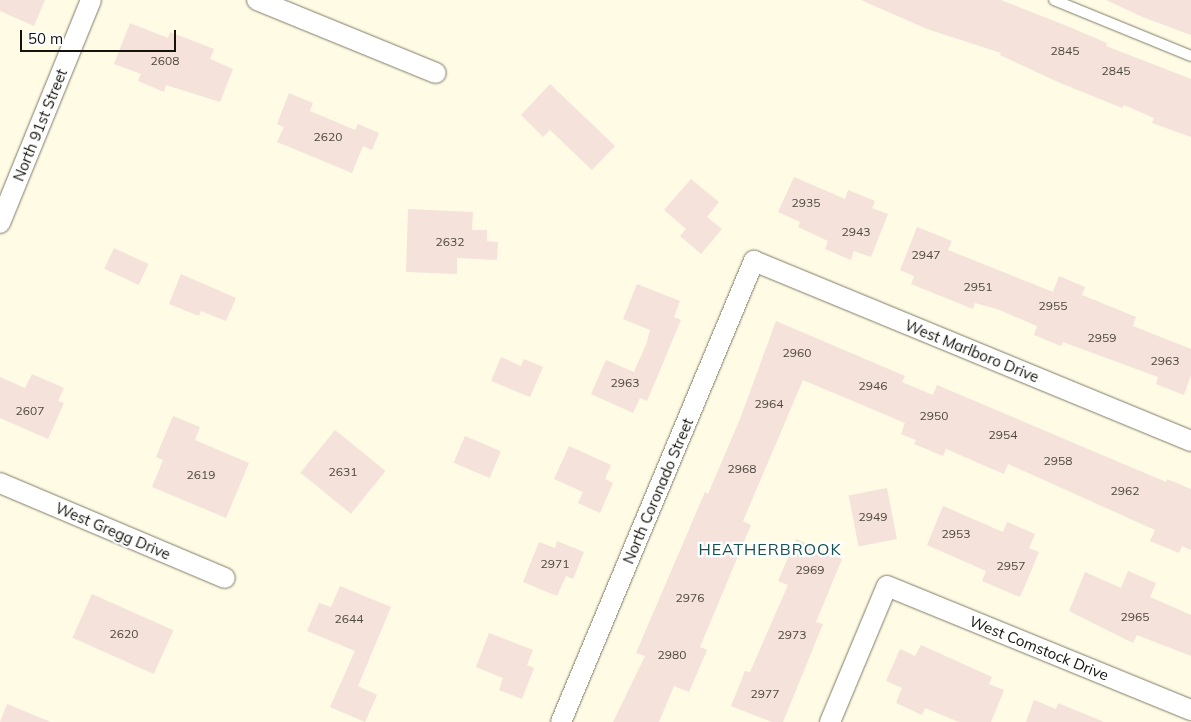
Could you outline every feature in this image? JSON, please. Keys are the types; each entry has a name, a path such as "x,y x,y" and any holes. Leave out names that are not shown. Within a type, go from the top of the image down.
{"street":[{"name":"North 91st Street","path":"0,223 91,0"},
{"path":"257,0 436,73"},
{"name":"West Marlboro Drive","path":"754,261 1191,440"},
{"name":"North Coronado Street","path":"561,722 754,261"},
{"name":"West Gregg Drive","path":"0,483 225,578"},
{"name":"West Comstock Drive","path":"830,722 887,586 1191,710"}],"lane":[{"path":"1054,0 1191,56"}],"building":[{"path":"0,0 45,0 34,26 0,11"},
{"path":"861,0 1001,0 1067,26 1107,43 1106,46 1191,79 1191,137 1152,123 1154,118 1124,105 1122,108 1058,82 1000,55 1001,53 927,29"},
{"path":"1106,0 1191,0 1191,35 1145,18"},
{"path":"130,23 168,38 170,32 214,49 210,59 233,69 220,102 166,85 164,92 138,81 141,74 114,64"},
{"path":"550,84 615,146 592,170 550,130 543,137 521,115"},
{"path":"289,93 313,103 310,111 355,130 358,124 379,133 372,150 363,146 352,173 277,142 284,127 277,124"},
{"path":"794,177 845,199 848,190 875,201 872,208 888,214 871,257 854,251 851,260 825,249 828,241 798,227 800,222 778,212"},
{"path":"691,179 719,202 707,217 722,229 701,254 680,236 686,229 664,210"},
{"path":"408,209 473,212 472,230 487,230 487,241 498,242 497,260 457,258 457,274 406,272"},
{"path":"917,227 952,241 948,250 1053,292 1059,276 1085,287 1082,295 1136,317 1133,326 1191,349 1191,375 1184,395 1156,384 1158,377 1063,342 1061,346 1034,335 1037,326 997,309 975,303 973,309 911,284 914,276 900,270"},
{"path":"114,248 148,264 139,285 104,269"},
{"path":"181,274 236,298 226,321 201,311 199,316 169,304"},
{"path":"637,284 680,301 674,317 681,320 647,401 640,398 633,413 591,394 606,360 634,372 647,342 650,330 623,319"},
{"path":"776,321 905,376 902,382 933,395 937,385 1166,482 1167,479 1191,489 1191,550 1182,546 1179,553 1150,541 1155,530 1008,464 1004,474 946,449 943,456 914,444 916,440 901,434 905,423 803,380 743,521 751,525 700,647 707,650 689,692 674,686 659,722 613,722 645,656 636,653 705,492 708,494 740,419"},
{"path":"501,357 521,366 524,359 543,367 530,397 491,381"},
{"path":"32,374 64,388 58,401 64,403 48,439 0,418 0,377 25,388"},
{"path":"173,416 200,427 195,440 249,463 226,518 152,487 163,460 156,457"},
{"path":"335,430 386,471 351,514 300,473"},
{"path":"465,436 501,451 490,478 454,463"},
{"path":"569,446 611,465 605,479 613,483 600,513 578,503 583,492 554,479"},
{"path":"887,488 897,539 859,546 849,495"},
{"path":"943,506 1003,532 1007,522 1035,534 1029,548 1039,552 1020,597 982,581 986,571 927,545"},
{"path":"796,539 842,559 816,622 823,624 783,722 772,722 731,706 745,671 750,672 788,585 778,581"},
{"path":"557,541 584,552 573,579 566,576 557,596 523,582 539,542 555,548"},
{"path":"1128,571 1156,583 1150,597 1191,615 1191,656 1137,635 1133,643 1069,611 1085,572 1121,588"},
{"path":"340,586 391,607 358,686 377,695 365,722 330,707 355,651 307,631 319,603 331,607"},
{"path":"92,594 173,630 154,674 72,638"},
{"path":"489,633 533,650 527,665 534,668 522,699 499,690 503,678 476,667"},
{"path":"921,645 992,677 989,684 1004,690 991,722 959,722 925,708 922,715 896,703 902,688 886,681 900,649 915,656"},
{"path":"1034,700 1056,709 1058,703 1104,722 1026,722"},
{"path":"7,704 51,722 0,722"}],"district":[{"name":"HEATHERBROOK","path":"770,549"}]}
